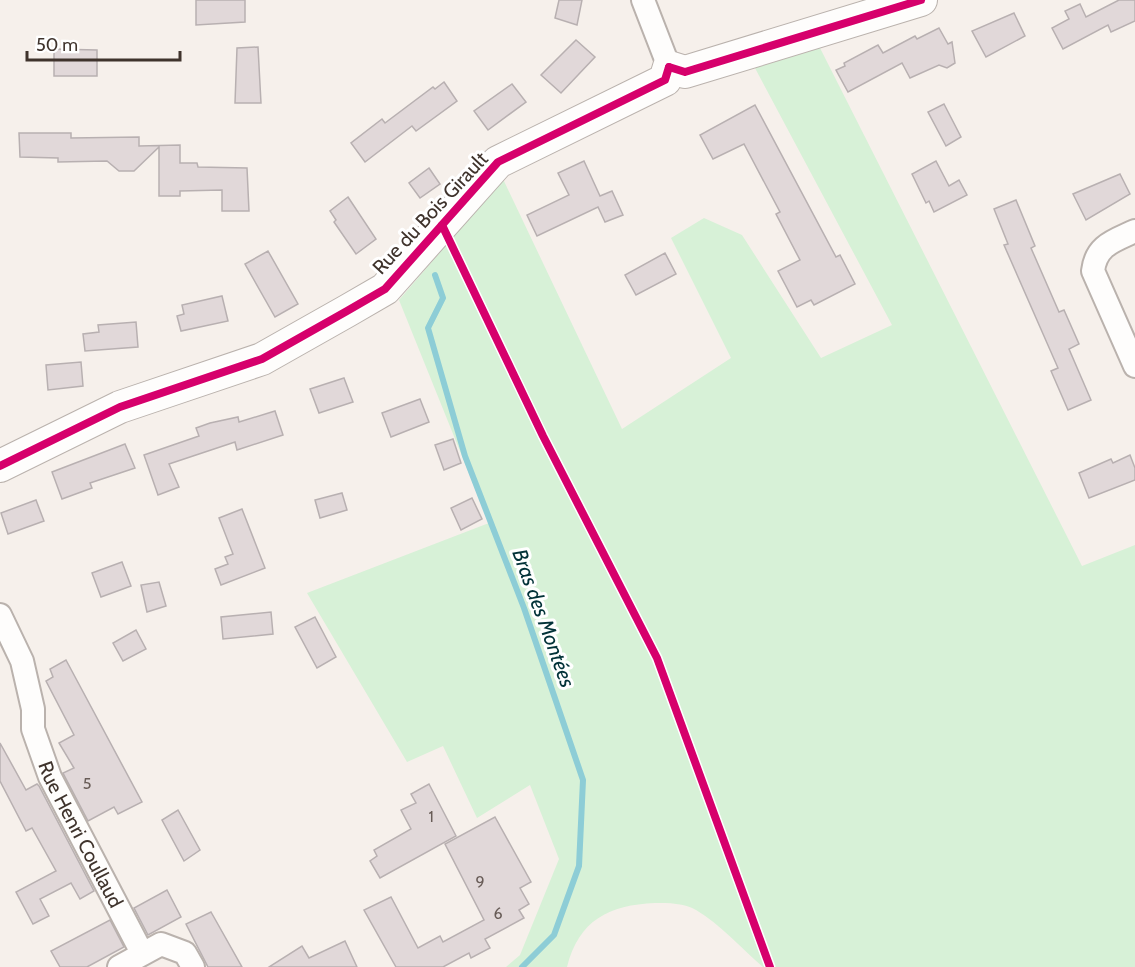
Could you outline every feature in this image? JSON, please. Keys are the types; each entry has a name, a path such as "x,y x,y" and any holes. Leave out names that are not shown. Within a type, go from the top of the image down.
{"street":[{"path":"643,0 669,67 685,72 921,0"},
{"name":"Rue du Bois Girault","path":"0,466 120,407 262,359 385,289 498,162 665,80 669,67"},
{"path":"1135,231 1106,244 1094,260 1093,271 1135,366"},
{"name":"Rue Henri Coullaud","path":"0,615 22,661 33,708 33,729 50,777 142,953"},
{"path":"119,967 161,944 185,953 194,967"}],"green space":[{"path":"820,48 1082,566 1135,545 1135,967 763,967 722,929 696,910 671,903 655,903 624,907 598,918 579,937 567,967 506,967 520,955 559,859 530,785 477,818 443,746 407,762 307,593 489,523 399,300 503,179 622,429 731,358 671,238 704,218 742,235 821,358 892,325 755,68"}],"building":[{"path":"196,0 245,0 245,22 196,25"},
{"path":"559,0 582,0 577,25 555,18"},
{"path":"1119,0 1135,0 1135,21 1111,32 1108,25 1063,49 1052,28 1069,19 1065,11 1080,4 1086,17"},
{"path":"1014,13 1025,36 986,57 972,31"},
{"path":"939,28 948,44 952,42 955,63 947,68 939,65 910,78 902,63 848,92 836,70 845,66 844,63 878,45 883,53 915,36 917,39"},
{"path":"576,40 595,57 561,93 541,75"},
{"path":"258,47 261,103 235,103 237,48"},
{"path":"54,49 97,50 97,76 54,76"},
{"path":"444,82 457,101 416,131 412,126 365,162 351,143 382,119 385,123 433,87 435,89"},
{"path":"512,84 526,102 488,130 474,111"},
{"path":"944,104 961,137 946,146 928,112"},
{"path":"755,105 836,257 840,255 855,284 814,305 811,300 797,307 778,271 800,260 776,214 780,212 744,144 713,159 700,135"},
{"path":"19,133 71,133 71,138 139,137 139,146 180,145 180,163 197,163 198,167 247,168 249,211 222,211 222,190 180,191 180,196 159,196 159,147 134,171 119,171 107,161 58,162 58,158 20,157"},
{"path":"584,161 600,196 612,191 623,215 605,222 598,207 537,236 527,215 569,195 558,173"},
{"path":"936,161 949,186 959,180 967,195 934,212 929,201 926,203 912,174"},
{"path":"429,168 440,184 420,198 409,183"},
{"path":"1120,174 1130,194 1086,220 1073,194"},
{"path":"348,197 376,239 356,254 334,222 336,220 330,211"},
{"path":"1016,200 1035,246 1031,248 1059,312 1064,310 1079,344 1069,349 1091,400 1068,410 1051,371 1058,368 1004,245 1008,244 994,209"},
{"path":"268,251 298,304 275,317 245,264"},
{"path":"665,253 676,274 636,295 625,275"},
{"path":"222,296 228,321 181,331 177,316 184,314 182,305"},
{"path":"136,322 138,347 85,351 83,334 99,332 98,325"},
{"path":"81,362 83,386 48,390 46,365"},
{"path":"344,378 353,402 319,413 310,389"},
{"path":"420,399 429,422 391,437 382,413"},
{"path":"275,411 283,435 237,450 235,442 169,464 179,487 158,495 144,455 199,436 196,428 210,423 238,417 239,422"},
{"path":"453,439 461,463 444,470 435,445"},
{"path":"125,444 135,468 90,483 92,488 62,499 52,472"},
{"path":"1130,455 1135,468 1135,480 1089,498 1079,473 1111,459 1113,463"},
{"path":"342,493 347,510 320,518 315,500"},
{"path":"472,498 482,519 461,530 451,508"},
{"path":"36,500 44,521 8,534 1,513"},
{"path":"242,509 265,568 221,585 215,569 228,564 225,557 233,554 219,518"},
{"path":"122,562 131,586 101,597 92,573"},
{"path":"159,582 166,606 147,612 141,585"},
{"path":"271,612 273,634 223,639 221,617"},
{"path":"315,617 336,657 317,668 295,627"},
{"path":"136,630 146,649 123,661 113,643"},
{"path":"66,660 142,802 118,814 114,807 88,821 63,773 74,768 59,743 74,735 46,681 53,677 50,669"},
{"path":"0,743 26,790 37,784 39,786 94,891 80,899 71,883 40,899 49,916 33,924 16,892 56,871 32,828 26,831 0,781"},
{"path":"429,784 456,836 380,878 370,861 377,856 374,850 411,829 401,810 416,803 411,794"},
{"path":"178,810 200,850 184,861 162,820"},
{"path":"495,817 531,882 520,888 529,904 519,910 524,918 485,939 490,948 471,958 469,953 443,967 396,967 364,910 391,897 418,948 440,936 443,942 484,920 445,844"},
{"path":"167,890 181,917 148,935 134,908"},
{"path":"211,912 242,967 208,967 186,924"},
{"path":"110,920 124,947 87,967 60,967 51,951"},
{"path":"345,941 357,967 269,967 302,946 309,958"}],"waterway":[{"name":"Bras des Montées","path":"435,275 443,298 428,328 465,456 524,608 583,780 579,866 554,935 522,967"}],"cycle path":[{"path":"669,67 685,72 921,0"},
{"path":"0,466 120,407 262,359 385,289 498,162 665,80 669,67"},
{"path":"442,225 543,436 657,658 770,967"}]}
